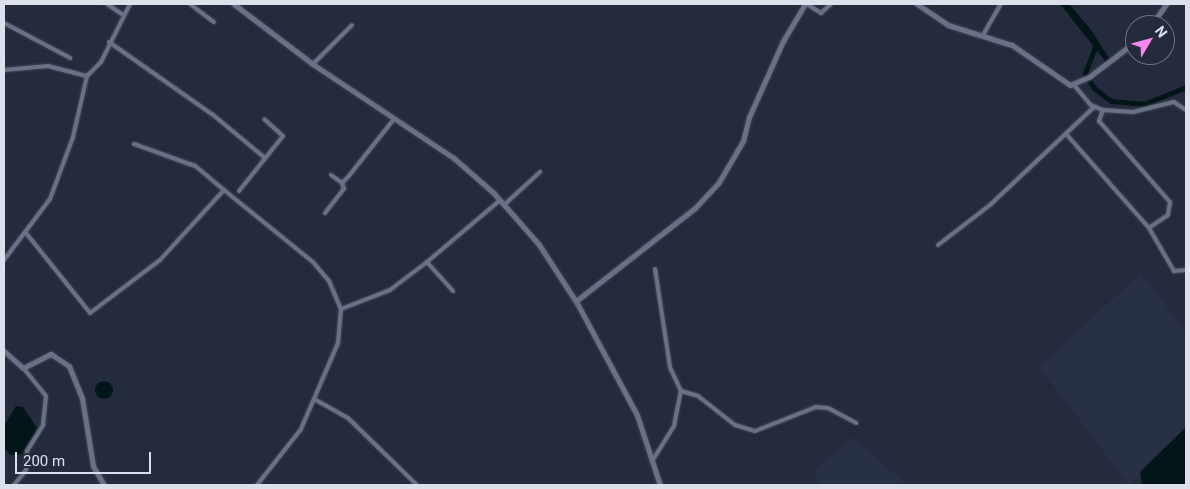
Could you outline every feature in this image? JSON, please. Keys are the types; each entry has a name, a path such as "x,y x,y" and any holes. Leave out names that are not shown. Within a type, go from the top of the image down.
{"main road":[{"path":"660,485 654,458 636,415 576,301 696,208 719,182 743,141 749,118 783,41 806,4"},
{"path":"917,4 948,25 1012,45 1076,84 1125,50"},
{"path":"1158,15 1166,4"},
{"path":"4,351 23,368 51,354 69,366 82,398 93,466 104,485"}],"street":[{"path":"107,4 122,14"},
{"path":"4,260 50,199 73,137 87,76 101,62 122,14 130,4"},
{"path":"190,4 214,22"},
{"path":"234,4 313,64 454,158 500,200 539,244 576,301"},
{"path":"806,4 821,13 831,4"},
{"path":"983,35 1001,4"},
{"path":"4,23 70,58"},
{"path":"313,64 352,25"},
{"path":"109,42 212,114 265,158"},
{"path":"4,70 48,66 87,76"},
{"path":"1076,84 1094,106 1103,110 1133,112 1174,102 1186,110"},
{"path":"938,245 990,205 1066,135 1094,106"},
{"path":"1103,110 1099,121 1170,202 1168,215 1149,228"},
{"path":"239,191 284,136 264,119"},
{"path":"342,183 394,119"},
{"path":"1066,135 1149,228 1174,271 1186,270"},
{"path":"134,144 195,166 313,262 329,281 341,309 338,344 300,429 258,485"},
{"path":"504,205 540,172"},
{"path":"326,213 344,189 342,183 331,175"},
{"path":"26,233 91,313 160,260 224,190"},
{"path":"341,309 390,290 427,262 500,200"},
{"path":"427,262 453,291"},
{"path":"654,458 674,426 681,392 670,367 655,269"},
{"path":"14,485 26,470 27,451 43,425 46,396 23,368"},
{"path":"681,392 698,396 735,425 754,430 816,407 828,408 856,423"},
{"path":"314,399 348,418 417,485"}],"shaded area":[{"path":"1060,4 1069,4 1089,27 1109,58 1106,62"},
{"path":"1141,273 1186,332 1186,431 1129,485 1039,367"},
{"path":"104,381 110,384 113,390 110,396 104,399 98,396 95,390 98,384"},
{"path":"16,406 23,407 37,428 22,454 10,455 4,448 4,426"},
{"path":"1186,427 1186,485 1142,485 1140,472"},
{"path":"853,437 906,484 819,485 814,470"}],"waterway":[{"path":"1095,47 1085,73 1094,88 1111,101 1144,104 1186,87"}]}
